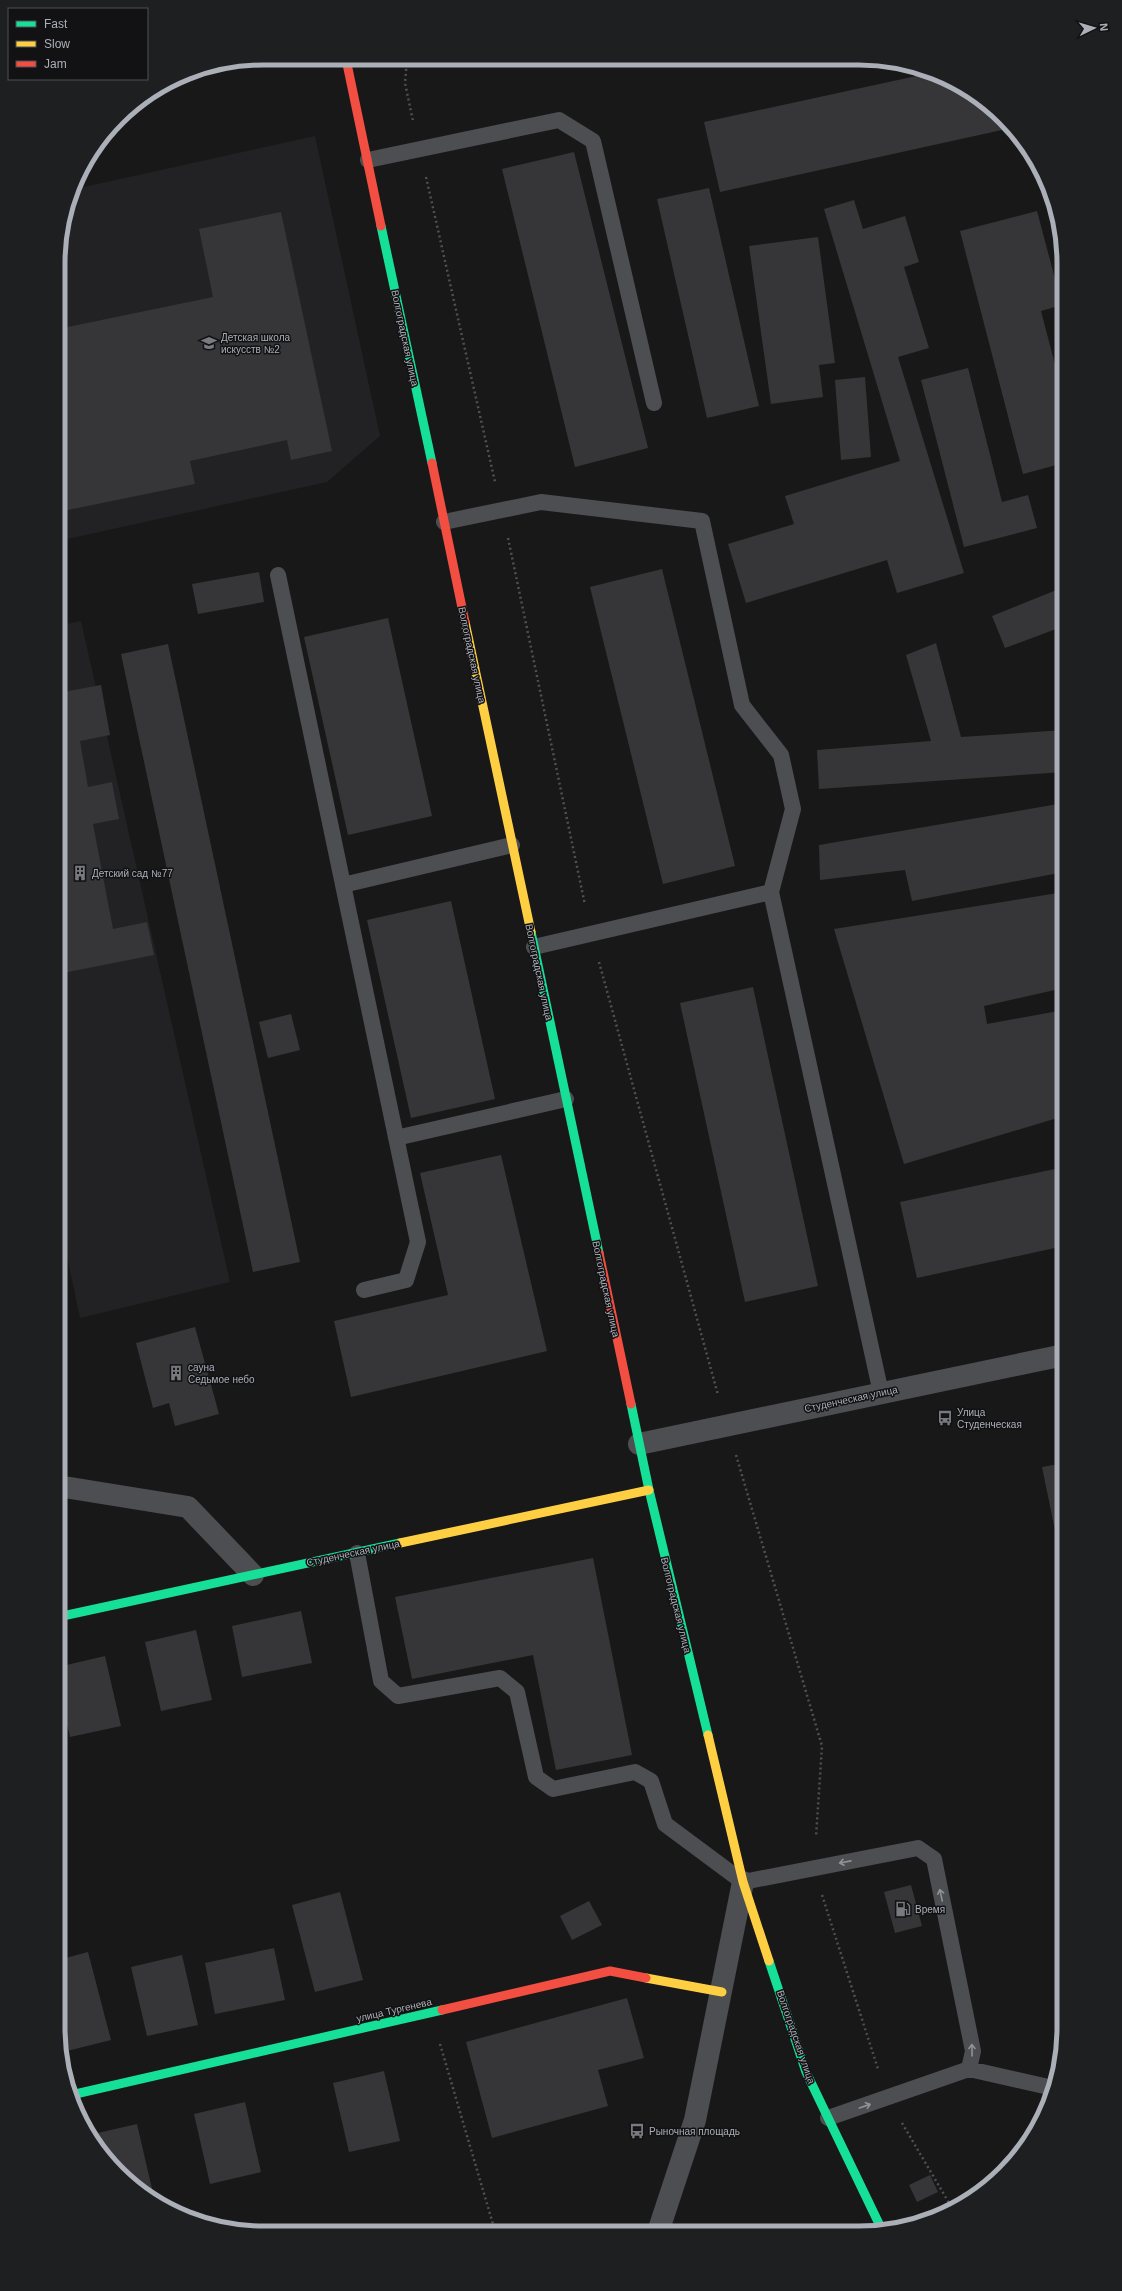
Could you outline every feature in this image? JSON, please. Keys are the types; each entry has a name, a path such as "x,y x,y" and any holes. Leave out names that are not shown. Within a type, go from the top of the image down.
{"street":[{"name":"Волгоградская улица","path":"348,65 649,1490 743,1882 806,2072 879,2225"},
{"name":"Студенческая улица","path":"639,1444 1057,1356"},
{"path":"65,1487 188,1507 253,1575"},
{"name":"Студенческая улица","path":"65,1615 649,1490"},
{"name":"Волгоградская улица","path":"660,2226 695,2120 743,1882"},
{"name":"улица Тургенева","path":"77,2094 610,1972 722,1992"}],"lane":[{"path":"368,160 559,120 593,141 654,403"},
{"path":"444,522 541,502 702,521 742,705 781,755 793,809 771,892 881,1393"},
{"path":"278,575 418,1242 406,1280 364,1290"},
{"path":"343,885 512,845"},
{"path":"534,947 771,892"},
{"path":"396,1138 566,1098"},
{"path":"357,1553 381,1681 398,1696 500,1678 518,1692 536,1777 553,1790 635,1772 651,1781 665,1824 743,1882 918,1848 934,1859 973,2051 969,2069"},
{"path":"828,2118 969,2069 1047,2087"}],"path":[{"path":"406,65 405,83 414,122"},
{"path":"426,176 502,510 592,934 727,1426 822,1746 814,1868 888,2098 950,2204"},
{"path":"431,2012 494,2226"}],"shaded area":[{"name":"Детская школа искусств №2","path":"315,136 380,436 327,482 65,539 65,250 72,212 80,188"},
{"path":"81,621 230,1282 80,1318 65,1247 65,624"}],"building":[{"path":"920,75 946,85 969,98 1005,129 720,192 704,122"},
{"path":"574,152 648,448 575,467 502,169"},
{"path":"709,188 759,406 707,418 657,199"},
{"path":"854,200 863,229 905,216 919,262 904,267 929,348 898,357 964,573 897,593 887,560 746,603 728,544 794,524 785,496 900,461 824,209"},
{"path":"1037,211 1057,286 1057,306 1041,311 1057,372 1057,465 1023,474 960,231"},
{"name":"Детская школа искусств №2","path":"281,212 332,451 291,460 287,440 190,461 195,484 65,511 65,328 213,297 199,229"},
{"path":"818,237 835,363 819,365 823,397 771,404 749,246"},
{"path":"968,368 1002,502 1028,495 1037,528 964,547 921,380"},
{"path":"865,377 871,457 841,460 835,380"},
{"path":"662,569 735,866 663,884 590,587"},
{"path":"259,572 264,602 198,614 192,584"},
{"path":"1057,590 1057,629 1005,648 992,616"},
{"path":"388,618 432,816 348,835 304,637"},
{"path":"936,643 961,737 1057,730 1057,772 819,789 817,750 931,741 906,655"},
{"path":"168,644 300,1262 253,1272 121,654"},
{"name":"Детский сад №77","path":"101,685 110,735 80,741 88,787 112,782 119,819 93,824 113,929 147,922 154,955 65,973 65,692"},
{"path":"1057,804 1057,873 912,901 905,870 820,880 819,845"},
{"path":"1057,893 1057,990 984,1006 987,1024 1057,1011 1057,1118 904,1164 834,929"},
{"path":"451,901 495,1099 411,1118 367,920"},
{"path":"753,987 818,1286 745,1302 680,1003"},
{"path":"291,1014 300,1050 268,1058 259,1022"},
{"path":"501,1155 547,1351 351,1397 334,1321 448,1295 420,1173"},
{"path":"1057,1168 1057,1248 917,1278 900,1202"},
{"name":"сауна Седьмое небо","path":"195,1327 219,1414 175,1426 169,1403 153,1408 136,1343"},
{"path":"1057,1464 1057,1540 1042,1467"},
{"path":"593,1558 632,1755 556,1770 533,1655 412,1679 395,1597"},
{"path":"301,1611 312,1663 242,1677 232,1626"},
{"path":"196,1630 212,1700 161,1711 145,1642"},
{"path":"105,1656 121,1726 70,1737 65,1716 65,1665"},
{"name":"Время","path":"911,1885 922,1926 895,1933 884,1892"},
{"path":"340,1892 363,1980 315,1992 292,1905"},
{"path":"589,1901 602,1925 572,1940 560,1916"},
{"path":"274,1948 285,2000 215,2014 205,1963"},
{"path":"88,1952 111,2040 67,2051 65,2041 65,1958"},
{"path":"182,1955 198,2025 147,2036 131,1967"},
{"path":"627,1998 644,2058 598,2070 608,2106 492,2138 466,2042"},
{"path":"384,2071 400,2141 349,2152 333,2083"},
{"path":"245,2102 261,2172 210,2184 194,2114"},
{"path":"137,2124 153,2193 123,2168 96,2134"},
{"path":"930,2175 938,2192 917,2202 909,2185"}],"traffic: fast":[{"path":"381,226 432,463"},
{"path":"531,932 599,1253"},
{"path":"631,1404 649,1490 708,1735"},
{"path":"65,1615 400,1543"},
{"path":"769,1961 806,2072 879,2225"},
{"path":"77,2094 442,2010"}],"traffic: slow":[{"path":"465,622 531,932"},
{"path":"400,1543 649,1490"},
{"path":"708,1735 743,1882 769,1961"},
{"path":"646,1978 722,1992"}],"traffic: jam":[{"path":"347,65 381,226"},
{"path":"432,463 465,622"},
{"path":"599,1253 631,1404"},
{"path":"442,2010 610,1971 646,1978"}],"place":[{"name":"Детская школа искусств №2","path":"209,343"},
{"name":"Детский сад №77","path":"80,873"},
{"name":"сауна Седьмое небо","path":"176,1373"},
{"name":"Улица Студенческая","path":"945,1418"},
{"name":"Время","path":"903,1909"},
{"name":"Рыночная площадь","path":"637,2131"}]}
